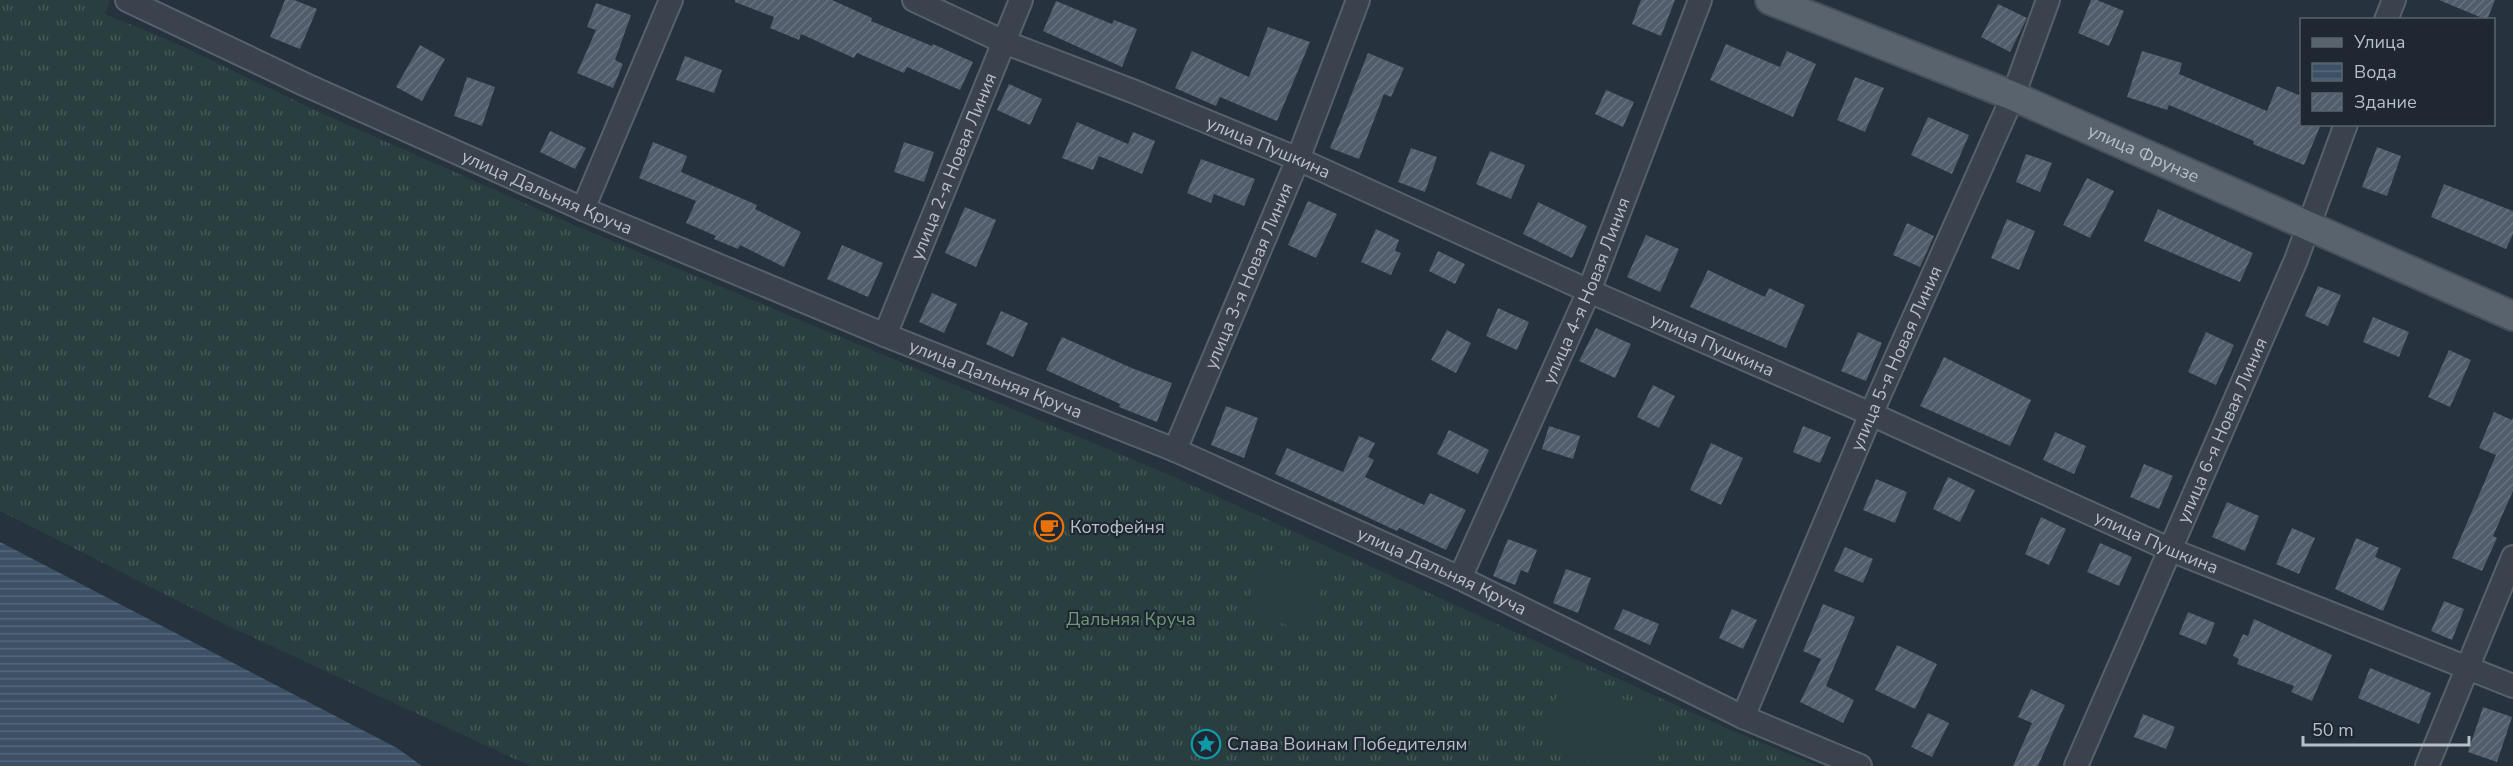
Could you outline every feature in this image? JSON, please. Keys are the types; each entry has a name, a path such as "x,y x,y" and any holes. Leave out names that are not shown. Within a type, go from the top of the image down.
{"main road":[{"name":"улица Фрунзе","path":"1770,0 2013,96 2513,316"}],"street":[{"name":"улица Дальняя Круча","path":"127,0 306,85 583,209 885,335 1175,450 1460,579 1743,717 1860,766"},
{"path":"583,209 671,0"},
{"name":"улица Пушкина","path":"914,0 1004,42 1136,92 1298,159 2171,550 2513,686"},
{"name":"улица 2-я Новая Линия","path":"885,335 1021,0"},
{"name":"улица 3-я Новая Линия","path":"1175,450 1298,159 1358,0"},
{"name":"улица 4-я Новая Линия","path":"1460,579 1589,291 1700,0"},
{"name":"улица 5-я Новая Линия","path":"1743,717 1871,414 2013,96 2048,0"},
{"path":"2387,18 2394,0"},
{"name":"улица 6-я Новая Линия","path":"2076,766 2296,260 2345,126"},
{"path":"2427,766 2513,557"}],"green space":[{"name":"Дальняя Круча","path":"0,0 110,0 105,14 171,41 317,111 581,228 1165,473 1733,731 1818,766 530,766 224,624 0,511"},
{"path":"1267,558 1324,583 1303,632 1246,608"},
{"path":"1566,675 1664,716 1643,766 1602,766 1539,739"}],"water":[{"path":"0,542 397,748 422,766 0,766"}],"building":[{"path":"285,0 294,0 317,9 300,49 270,37"},
{"path":"735,0 832,0 872,18 871,21 973,62 960,90 907,67 904,73 857,53 854,58 801,34 799,40 770,28 774,17 735,2"},
{"path":"1641,0 1675,0 1661,36 1632,24"},
{"path":"2091,0 2097,0 2124,11 2109,46 2078,33"},
{"path":"2439,0 2495,0 2488,18 2482,18"},
{"path":"1056,1 1112,24 1114,20 1137,29 1122,67 1043,31"},
{"path":"596,3 631,15 615,60 623,64 613,88 577,73 596,30 587,27"},
{"path":"1998,4 2027,18 2010,52 1981,37"},
{"path":"1268,27 1310,42 1277,121 1220,97 1216,106 1175,88 1192,51 1249,77"},
{"path":"1726,44 1780,67 1787,51 1816,64 1793,117 1710,80"},
{"path":"420,45 445,59 422,101 396,87"},
{"path":"2142,51 2182,63 2179,74 2267,111 2277,86 2300,96 2300,126 2320,126 2304,165 2169,105 2167,110 2127,97"},
{"path":"1368,53 1404,68 1391,97 1384,94 1359,159 1330,148"},
{"path":"685,56 722,70 714,93 676,80"},
{"path":"467,77 495,87 482,126 454,116"},
{"path":"1855,77 1884,88 1865,132 1837,120"},
{"path":"1009,84 1042,99 1030,125 997,110"},
{"path":"1606,90 1634,102 1623,127 1595,114"},
{"path":"1928,117 1969,135 1952,174 1911,155"},
{"path":"1077,122 1128,144 1133,132 1155,141 1142,174 1099,156 1093,170 1062,158"},
{"path":"550,131 586,148 575,169 540,152"},
{"path":"653,142 687,156 681,172 757,205 755,209 801,232 784,267 740,245 738,249 714,239 716,236 686,223 696,201 639,178"},
{"path":"904,142 934,152 924,182 894,172"},
{"path":"2377,147 2401,156 2387,196 2362,187"},
{"path":"1411,148 1437,157 1425,192 1398,182"},
{"path":"1490,151 1525,165 1511,199 1476,184"},
{"path":"2026,154 2052,163 2040,192 2016,182"},
{"path":"1201,159 1255,179 1244,206 1214,194 1211,203 1187,193"},
{"path":"2087,178 2114,191 2090,238 2063,225"},
{"path":"2444,184 2513,211 2513,234 2506,249 2431,217"},
{"path":"1308,201 1337,214 1316,258 1288,245"},
{"path":"1538,202 1587,226 1572,258 1523,234"},
{"path":"965,207 996,220 976,267 945,253"},
{"path":"2158,209 2253,253 2240,282 2144,241"},
{"path":"2007,219 2035,231 2019,270 1991,258"},
{"path":"1907,223 1934,236 1920,267 1893,255"},
{"path":"1376,229 1399,240 1395,251 1401,253 1391,275 1361,262"},
{"path":"1646,235 1679,249 1660,292 1627,277"},
{"path":"842,245 883,263 868,297 827,279"},
{"path":"1438,251 1465,264 1455,284 1429,271"},
{"path":"1708,270 1765,297 1769,288 1805,305 1786,348 1690,307"},
{"path":"2318,286 2341,295 2328,326 2305,316"},
{"path":"932,293 957,304 944,333 919,322"},
{"path":"1498,308 1529,322 1517,350 1486,336"},
{"path":"1001,311 1028,323 1013,357 986,344"},
{"path":"2373,317 2409,332 2399,357 2363,342"},
{"path":"1596,328 1631,344 1615,378 1579,361"},
{"path":"1447,330 1471,343 1456,373 1431,360"},
{"path":"1858,332 1882,343 1866,381 1841,371"},
{"path":"2206,332 2234,345 2216,385 2188,372"},
{"path":"1062,337 1172,383 1157,422 1119,407 1120,404 1046,370"},
{"path":"2449,350 2471,360 2450,407 2428,397"},
{"path":"1944,357 2031,400 2010,446 1920,406"},
{"path":"1653,385 1675,396 1659,428 1637,417"},
{"path":"1226,406 1258,418 1244,458 1211,445"},
{"path":"2494,412 2512,420 2513,417 2513,491 2493,536 2497,538 2482,571 2452,558 2496,455 2479,448"},
{"path":"1549,426 1580,436 1573,459 1542,449"},
{"path":"1803,426 1831,437 1820,463 1793,452"},
{"path":"1449,430 1489,450 1478,474 1437,454"},
{"path":"2055,432 2086,446 2074,474 2043,460"},
{"path":"1359,436 1375,443 1368,457 1374,460 1365,477 1424,505 1430,493 1466,510 1446,550 1399,528 1397,531 1275,474 1287,448 1343,472"},
{"path":"1711,443 1743,458 1721,505 1690,490"},
{"path":"2144,464 2173,476 2159,509 2130,497"},
{"path":"1948,477 1975,490 1960,522 1933,509"},
{"path":"1876,479 1907,492 1895,523 1863,510"},
{"path":"2227,502 2259,516 2245,551 2212,537"},
{"path":"2041,517 2066,529 2049,565 2025,554"},
{"path":"2292,528 2315,538 2299,574 2276,564"},
{"path":"2356,538 2379,548 2375,557 2401,568 2383,611 2335,589"},
{"path":"1508,539 1537,550 1528,573 1521,570 1515,585 1493,576"},
{"path":"2100,543 2132,557 2119,586 2087,572"},
{"path":"1845,547 1873,559 1863,583 1834,571"},
{"path":"1566,569 1591,578 1578,613 1553,603"},
{"path":"2444,601 2464,609 2452,640 2431,631"},
{"path":"1823,604 1855,617 1826,686 1854,700 1843,723 1800,702 1821,659 1803,651"},
{"path":"1623,609 1659,624 1650,645 1614,629"},
{"path":"1732,609 1757,620 1743,649 1719,638"},
{"path":"2188,612 2215,623 2206,645 2179,634"},
{"path":"2254,619 2332,655 2312,701 2291,692 2294,686 2237,664 2239,659 2233,656 2243,634 2248,636"},
{"path":"1897,645 1937,664 1915,709 1875,690"},
{"path":"2370,668 2431,693 2419,724 2358,698"},
{"path":"2031,689 2065,705 2038,766 2013,766 2032,723 2018,717"},
{"path":"2483,707 2512,717 2497,762 2468,752"},
{"path":"1928,713 1949,723 1932,757 1911,747"},
{"path":"2143,714 2175,727 2166,749 2134,737"}],"place":[{"name":"Котофейня","path":"1049,527"},
{"name":"Слава Воинам Победителям","path":"1206,744"}]}
